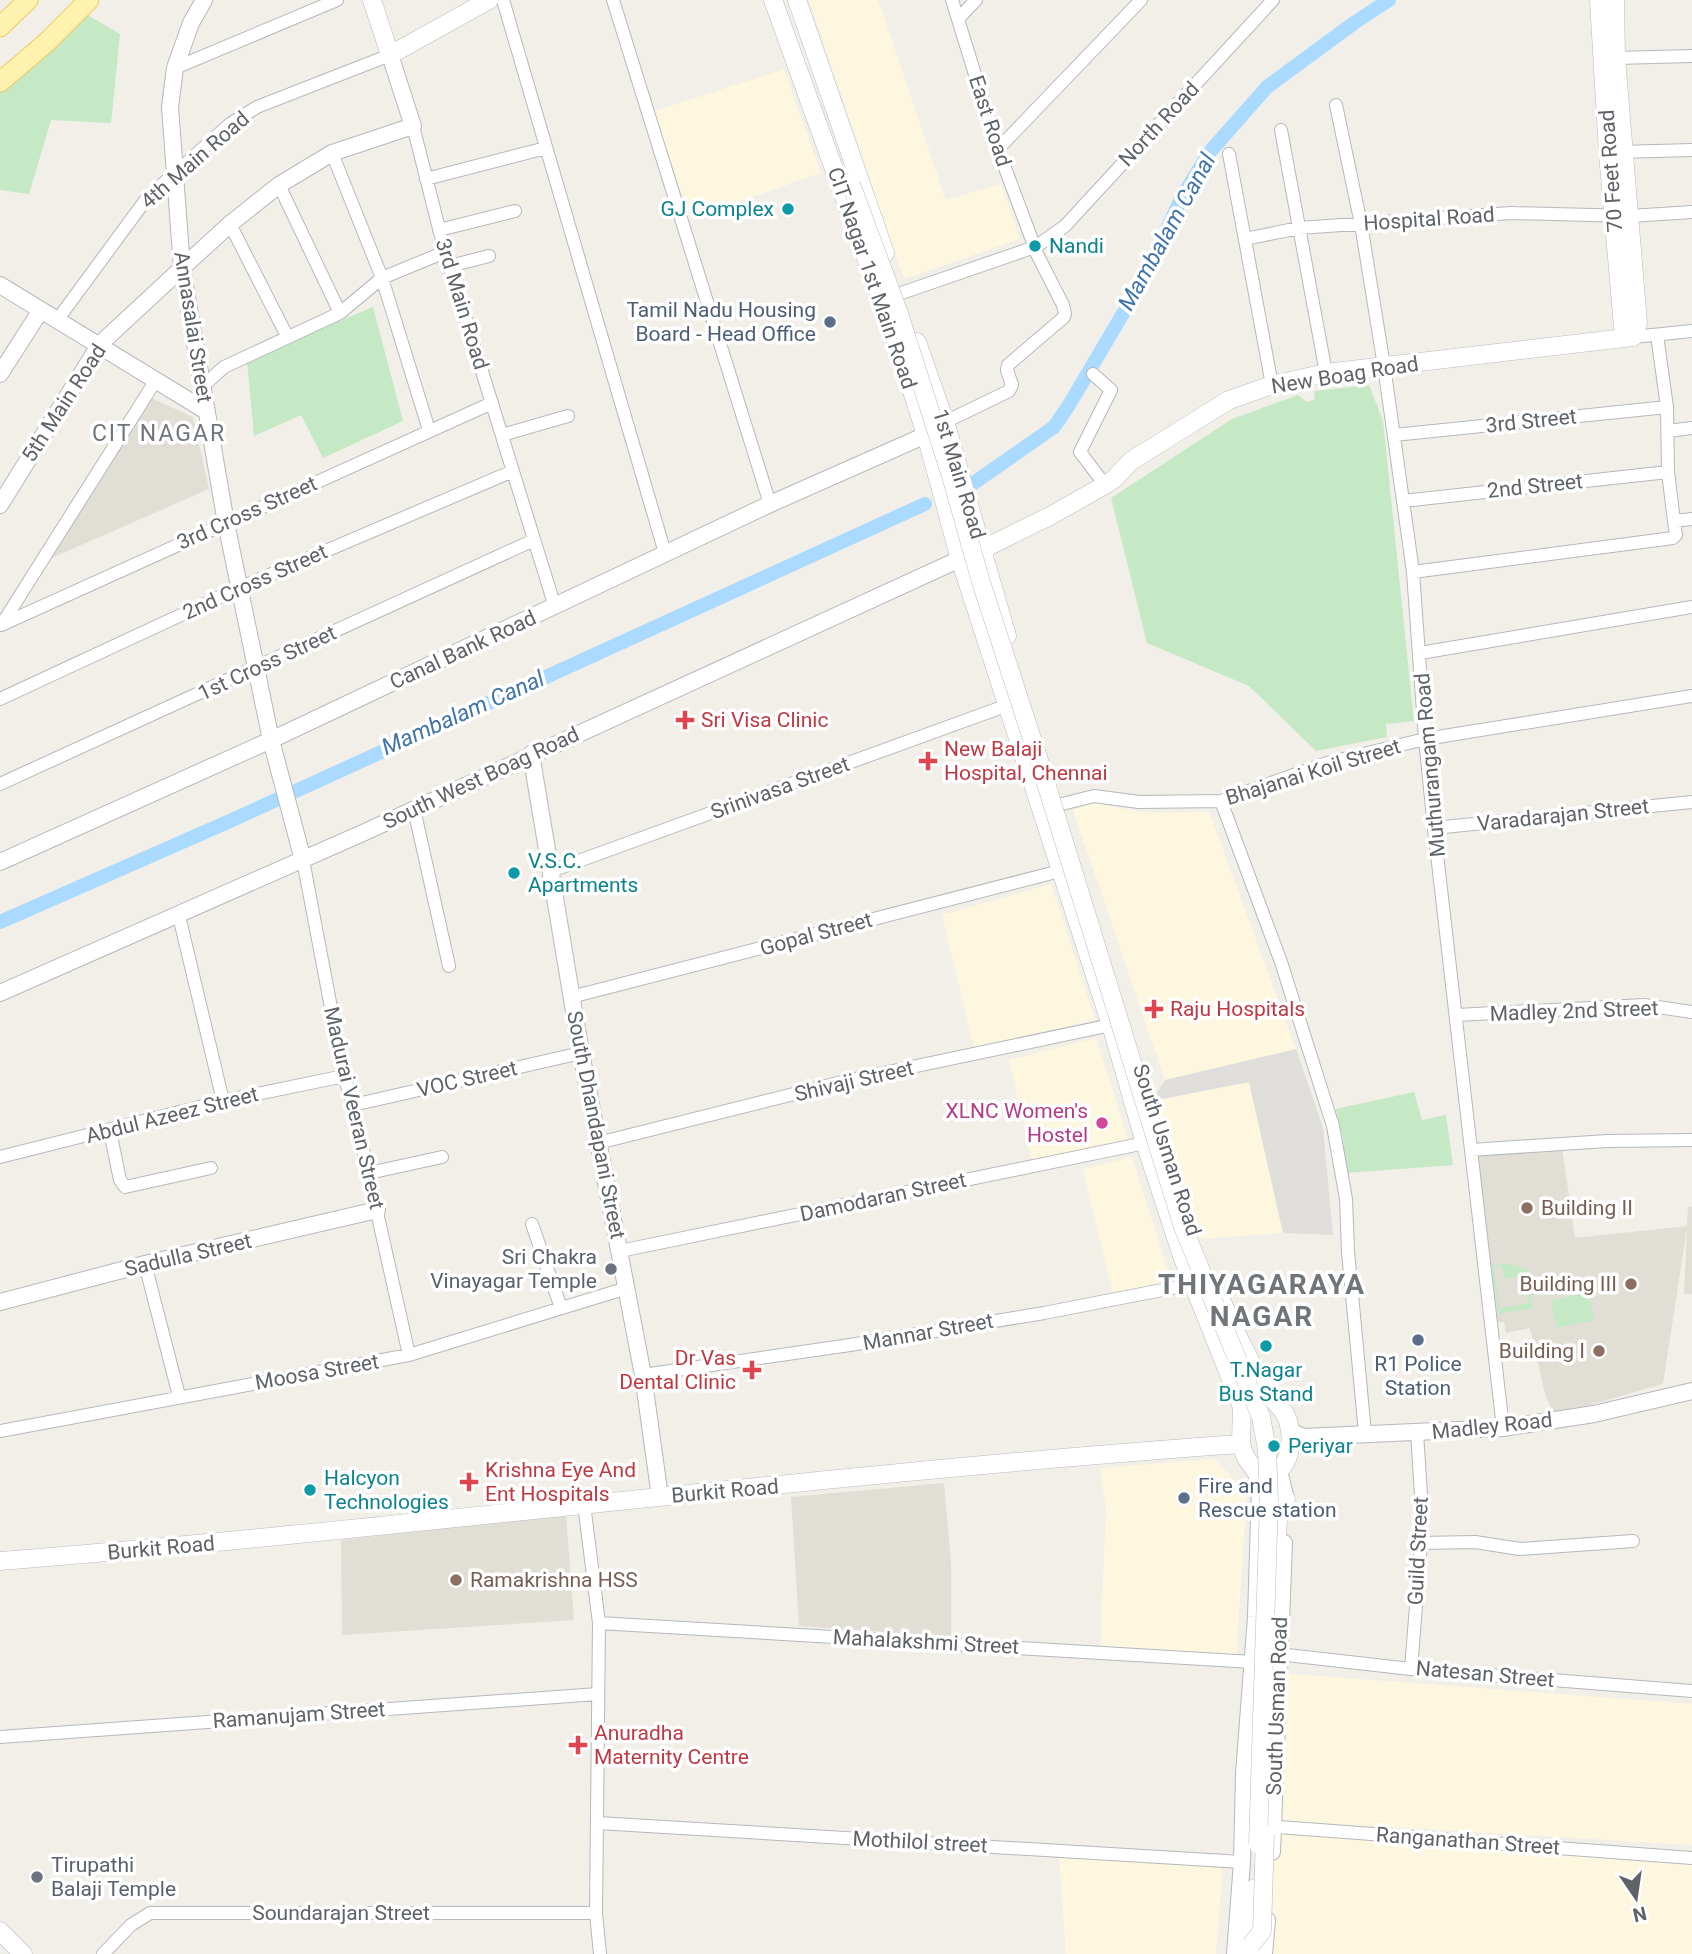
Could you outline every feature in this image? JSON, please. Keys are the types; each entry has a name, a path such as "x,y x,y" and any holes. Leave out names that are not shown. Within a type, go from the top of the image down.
{"main road":[{"path":"0,27 28,0"},
{"path":"0,82 47,42 89,0"},
{"name":"3rd Main Road","path":"372,0 390,55"},
{"name":"4th Main Road","path":"390,55 489,0"},
{"name":"CIT Nagar 1st Main Road","path":"773,0 926,435 960,559"},
{"name":"South Usman Road","path":"786,0 902,324 1183,1227 1261,1416 1267,1449 1269,1501 1256,1951"},
{"name":"1st Main Road","path":"797,0 945,422 982,551"},
{"name":"70 Feet Road","path":"1599,0 1622,215 1623,327 1633,337"},
{"path":"1615,0 1616,152"},
{"name":"New Boag Road","path":"960,559 982,551 1105,485 1131,461 1229,400 1272,385 1326,373 1633,337"},
{"name":"South Usman Road","path":"982,551 1058,805 1200,1251 1203,1282 1242,1406 1241,1444 1245,1456 1256,1472"},
{"name":"South Usman Road","path":"960,559 1111,1025 1145,1143 1182,1256 1228,1316 1271,1398 1284,1411 1290,1431"},
{"path":"1242,1406 1271,1398"},
{"path":"1256,1472 1268,1475 1279,1471 1291,1447 1290,1431"},
{"name":"Burkit Road","path":"0,1561 195,1545 584,1504 1241,1444"},
{"path":"1256,1951 1262,1931 1275,1561 1279,1506 1286,1499"},
{"path":"0,1931 23,1954"}],"street":[{"name":"Annasalai Street","path":"204,0 191,23 175,68 170,107 182,268 239,588 271,740 303,860"},
{"path":"175,68 337,0"},
{"path":"503,0 665,553"},
{"path":"612,0 770,504"},
{"name":"East Road","path":"945,422 1009,391 1012,385 1008,365 1065,314 1035,246 998,149 952,0"},
{"path":"959,18 976,0"},
{"path":"998,149 1142,0"},
{"name":"North Road","path":"880,300 1035,246 1065,226 1273,0"},
{"name":"3rd Main Road","path":"390,55 413,126 445,252 555,607"},
{"name":"4th Main Road","path":"58,319 147,198 230,124 257,107 390,55"},
{"path":"1616,58 1692,56"},
{"name":"Muthurangam Road","path":"1336,105 1361,223 1413,572 1434,828 1503,1428"},
{"name":"5th Main Road","path":"0,505 100,344 182,268 230,224 279,185 332,153 413,126"},
{"path":"1281,130 1326,373"},
{"path":"426,179 546,148"},
{"path":"1616,152 1692,150"},
{"path":"332,153 382,278 429,430"},
{"path":"1229,154 1272,385"},
{"path":"279,185 340,313"},
{"path":"439,230 515,211"},
{"name":"Hospital Road","path":"1245,239 1299,228 1511,213 1622,215 1692,212"},
{"path":"230,224 287,336"},
{"path":"202,386 224,367 340,313 382,278 445,252"},
{"path":"450,266 489,256"},
{"path":"0,285 206,411"},
{"path":"0,374 41,310"},
{"name":"New Boag Road","path":"1633,337 1692,331"},
{"path":"1413,572 1673,538 1676,534 1668,472 1667,407 1657,335"},
{"path":"1093,374 1111,390 1080,452 1105,485"},
{"path":"1,626 156,380"},
{"name":"3rd Cross Street","path":"1,626 492,403"},
{"name":"3rd Street","path":"1394,435 1667,407"},
{"path":"502,435 568,416"},
{"path":"1668,431 1692,428"},
{"name":"Canal Bank Road","path":"0,862 271,740 770,504 926,435"},
{"name":"2nd Cross Street","path":"0,699 239,588 513,471"},
{"name":"2nd Street","path":"1402,500 1668,472"},
{"path":"1674,521 1692,519"},
{"name":"1st Cross Street","path":"0,784 534,540"},
{"name":"South West Boag Road","path":"0,993 303,860 960,559"},
{"path":"1420,653 1692,607"},
{"name":"Bhajanai Koil Street","path":"1058,805 1094,796 1139,802 1221,801 1327,763 1425,739 1692,696"},
{"name":"Srinivasa Street","path":"551,871 1008,705"},
{"name":"South Dhandapani Street","path":"531,754 580,1053 643,1375 660,1497"},
{"path":"1221,801 1281,962 1333,1126 1346,1199 1348,1252 1365,1433"},
{"name":"Varadarajan Street","path":"1434,828 1692,802"},
{"path":"414,809 449,966"},
{"name":"Madurai Veeran Street","path":"303,860 344,1076 369,1173 409,1355"},
{"name":"Gopal Street","path":"571,997 1060,871"},
{"path":"179,916 223,1101"},
{"name":"Madley 2nd Street","path":"1457,1015 1644,1005 1692,1012"},
{"name":"Shivaji Street","path":"598,1143 850,1080 1111,1025"},
{"name":"VOC Street","path":"353,1105 580,1053"},
{"name":"Abdul Azeez Street","path":"0,1157 223,1101 344,1076"},
{"path":"110,1131 120,1180 125,1187 211,1168"},
{"path":"1471,1150 1606,1141 1692,1140"},
{"name":"Damodaran Street","path":"620,1251 1145,1143"},
{"path":"369,1173 442,1157"},
{"name":"Sadulla Street","path":"0,1302 145,1264 377,1210"},
{"path":"532,1224 561,1308"},
{"path":"145,1264 179,1396"},
{"name":"Mannar Street","path":"643,1375 1044,1313 1203,1282"},
{"name":"Moosa Street","path":"0,1431 409,1355 627,1288"},
{"name":"Madley Road","path":"1290,1431 1303,1437 1503,1428 1594,1414 1692,1391"},
{"name":"Guild Street","path":"1411,1668 1422,1494 1417,1433"},
{"name":"South Usman Road","path":"1256,1951 1273,1827 1286,1499 1279,1471"},
{"name":"South Usman Road","path":"1235,1954 1253,1662 1260,1488 1256,1472"},
{"path":"584,1504 599,1623 596,1913 600,1954"},
{"path":"1420,1542 1475,1542 1520,1549 1633,1541"},
{"name":"Mahalakshmi Street","path":"599,1623 1253,1662"},
{"name":"Natesan Street","path":"1278,1654 1692,1692"},
{"name":"Ramanujam Street","path":"0,1737 598,1694"},
{"name":"Mothilol street","path":"598,1823 1242,1862"},
{"name":"Ranganathan Street","path":"1244,1825 1692,1858"},
{"name":"Soundarajan Street","path":"103,1954 131,1925 150,1913 596,1913"}],"shaded area":[{"path":"809,0 878,0 946,200 1001,184 1020,239 904,279"},
{"path":"784,69 821,173 691,218 653,112"},
{"path":"147,396 193,417 209,489 38,564"},
{"path":"1093,803 1148,813 1209,812 1296,1049 1165,1080 1073,810"},
{"path":"1051,884 1095,1020 974,1047 942,915"},
{"path":"1096,1038 1128,1139 1032,1160 1009,1060"},
{"path":"1296,1049 1323,1128 1333,1235 1283,1233 1249,1082 1152,1101 1165,1080"},
{"path":"1249,1082 1283,1233 1198,1239 1152,1101"},
{"path":"1562,1148 1575,1238 1687,1226 1688,1206 1692,1207 1692,1294 1684,1294 1687,1228 1663,1384 1554,1415 1545,1394 1530,1328 1506,1333 1504,1322 1495,1323 1475,1153"},
{"path":"1132,1157 1172,1284 1113,1295 1083,1169"},
{"path":"1215,1459 1234,1480 1247,1486 1236,1661 1100,1652 1106,1510 1100,1468"},
{"path":"944,1483 951,1562 951,1637 799,1626 791,1497"},
{"name":"Ramakrishna HSS","path":"566,1514 574,1620 342,1635 341,1540"},
{"path":"1278,1673 1692,1704 1692,1845 1269,1820"},
{"path":"1268,1831 1692,1864 1692,1954 1265,1954"},
{"path":"1059,1855 1223,1862 1216,1954 1066,1954"}],"green space":[{"path":"84,13 120,34 111,123 51,120 29,194 0,190 0,89"},
{"path":"373,307 403,421 323,458 301,415 254,436 247,360"},
{"path":"1369,385 1383,421 1414,721 1386,724 1387,737 1316,751 1249,686 1147,643 1111,498 1232,419 1298,395 1307,402 1314,400 1315,391"},
{"path":"1414,1092 1422,1120 1446,1115 1453,1165 1346,1173 1343,1139 1336,1109"},
{"path":"1509,1263 1527,1270 1533,1308 1499,1314 1491,1266","holes":["1501,1266 1504,1279 1524,1276 1528,1303 1500,1308 1494,1268"]},
{"path":"1588,1292 1594,1320 1557,1328 1550,1301"}],"waterway":[{"name":"Mambalam Canal","path":"971,485 1054,427 1144,278 1181,199 1208,154 1267,87 1389,0"},
{"name":"Mambalam Canal","path":"0,922 230,821 925,504"}],"place":[{"name":"GJ Complex","path":"788,209"},
{"name":"Nandi","path":"1035,246"},
{"name":"Tamil Nadu Housing Board - Head Office","path":"830,322"},
{"name":"Sri Visa Clinic","path":"685,720"},
{"name":"New Balaji Hospital, Chennai","path":"928,761"},
{"name":"V.S.C. Apartments","path":"514,873"},
{"name":"Raju Hospitals","path":"1154,1009"},
{"name":"XLNC Women's Hostel","path":"1102,1123"},
{"name":"Building II","path":"1527,1208"},
{"name":"Sri Chakra Vinayagar Temple","path":"611,1269"},
{"name":"Building III","path":"1631,1284"},
{"name":"R1 Police Station","path":"1418,1340"},
{"name":"T.Nagar Bus Stand","path":"1266,1346"},
{"name":"Building I","path":"1599,1351"},
{"name":"Dr Vas Dental Clinic","path":"752,1370"},
{"name":"Periyar","path":"1274,1446"},
{"name":"Krishna Eye And Ent Hospitals","path":"469,1482"},
{"name":"Halcyon Technologies","path":"310,1490"},
{"name":"Fire and Rescue station","path":"1184,1498"},
{"name":"Ramakrishna HSS","path":"456,1580"},
{"name":"Anuradha Maternity Centre","path":"578,1745"},
{"name":"Tirupathi Balaji Temple","path":"37,1877"}],"district":[{"name":"CIT NAGAR","path":"159,433"},
{"name":"THIYAGARAYA NAGAR","path":"1262,1300"}]}
